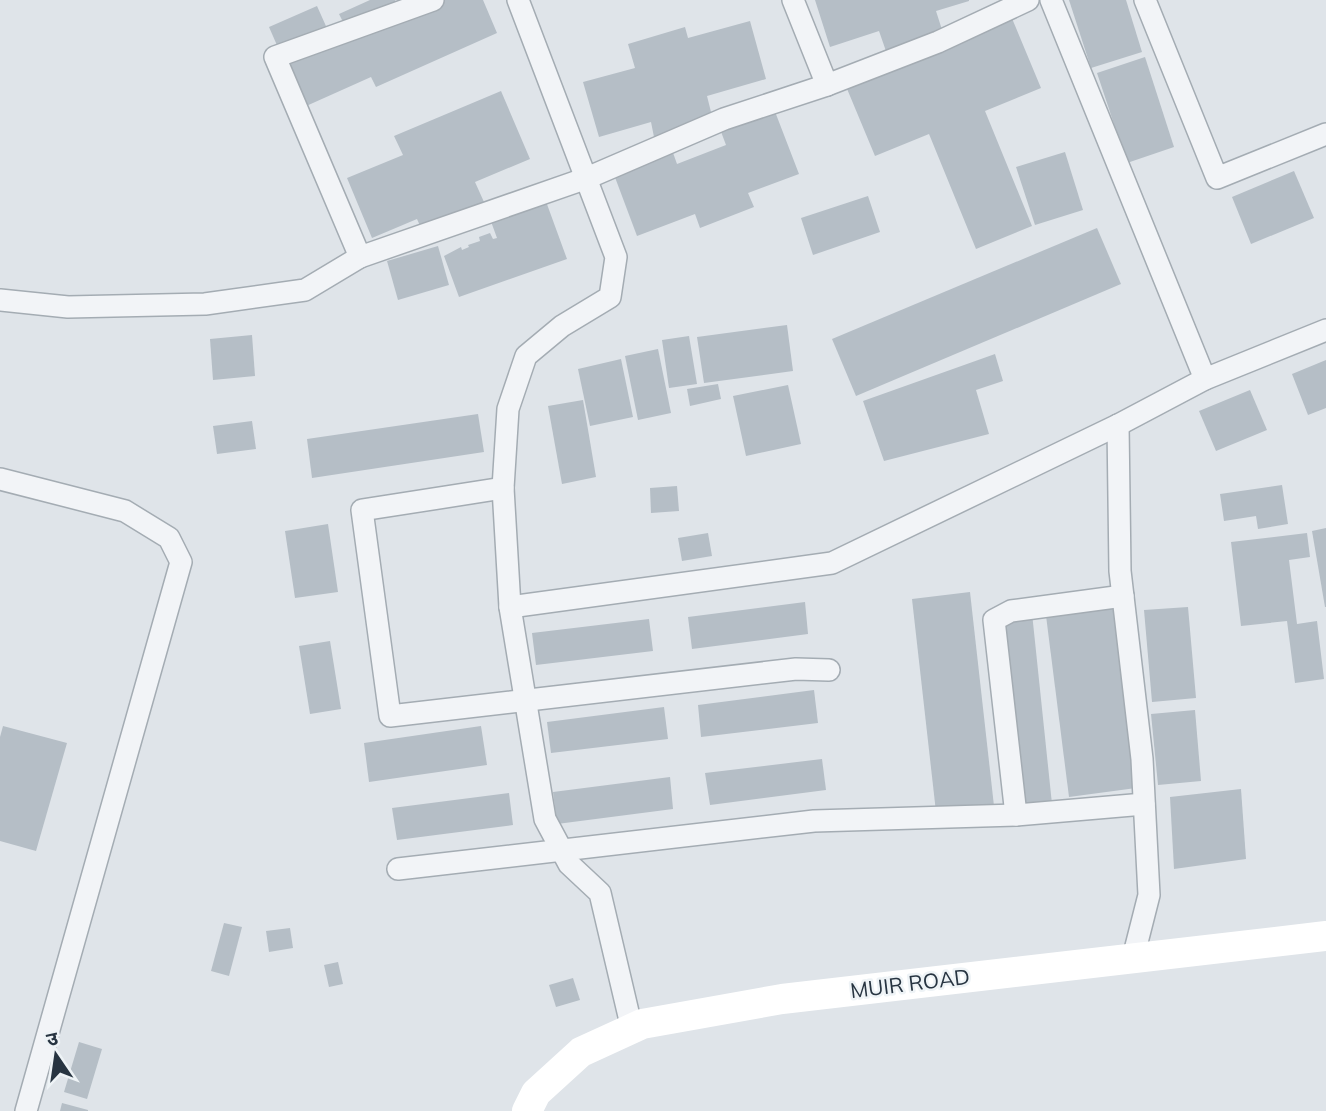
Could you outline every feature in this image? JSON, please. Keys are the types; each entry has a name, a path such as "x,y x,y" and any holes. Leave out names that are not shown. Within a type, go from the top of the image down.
{"main road":[{"name":"MUIR ROAD","path":"527,1111 536,1093 581,1052 642,1024 782,999 1326,936"}],"street":[{"path":"360,257 275,57 433,0"},
{"path":"518,0 616,257 610,297 562,326 526,356 508,409 503,488 510,607 545,819 569,864 600,893 632,1029"},
{"path":"793,0 827,85"},
{"path":"0,300 68,307 205,304 305,289 360,257 587,178 724,119 827,85 938,42 1027,0"},
{"path":"1051,0 1205,379"},
{"path":"1145,0 1217,178 1326,134"},
{"path":"510,607 832,564 1118,425 1205,379 1326,330"},
{"path":"1118,425 1123,596 1144,804 1149,895 1133,958"},
{"path":"0,479 125,511 169,538 181,562 26,1111"},
{"path":"503,488 362,510 390,716 525,698 796,669 830,670"},
{"path":"1016,815 994,620 1011,611 1123,596"},
{"path":"398,869 561,848 814,821 1016,815 1144,804"}],"building":[{"path":"370,0 395,0 404,21 418,0 483,0 497,33 376,87 371,77 304,107 269,27 317,6 334,44 350,36 339,14"},
{"path":"815,0 969,1 936,11 944,36 887,54 879,31 830,47"},
{"path":"1069,0 1126,0 1142,52 1091,68"},
{"path":"1011,16 1041,88 985,111 1032,226 976,249 929,134 875,156 845,84"},
{"path":"750,21 766,79 707,96 713,120 654,137 651,122 599,137 583,82 635,68 628,44 685,27 688,38"},
{"path":"1145,57 1174,147 1127,163 1097,73"},
{"path":"501,91 530,159 475,182 484,202 421,228 417,219 372,238 347,178 403,155 394,136"},
{"path":"774,109 799,174 748,193 754,207 700,228 695,214 637,236 613,172 672,150 677,164 726,145 720,129"},
{"path":"1065,152 1083,210 1035,225 1016,167"},
{"path":"1294,171 1314,218 1251,244 1232,197"},
{"path":"544,196 567,259 459,297 444,256 461,247 462,250 469,247 468,245 480,241 479,237 490,233 493,239 497,238 489,216"},
{"path":"868,196 880,232 813,255 801,218"},
{"path":"1097,228 1121,284 856,396 832,339"},
{"path":"438,246 449,285 398,300 387,261"},
{"path":"787,325 793,371 704,383 697,337"},
{"path":"252,335 255,376 213,380 210,339"},
{"path":"689,336 697,384 669,388 662,340"},
{"path":"658,349 671,413 638,420 625,356"},
{"path":"995,354 1003,381 976,390 989,434 884,461 863,401"},
{"path":"621,359 633,417 590,426 578,369"},
{"path":"1326,360 1326,408 1308,415 1292,374"},
{"path":"718,384 721,399 690,406 687,389"},
{"path":"788,385 801,444 746,456 733,396"},
{"path":"1250,390 1267,430 1216,451 1199,411"},
{"path":"583,400 596,477 562,484 548,406"},
{"path":"478,414 484,452 312,478 307,439"},
{"path":"252,421 256,449 217,454 213,426"},
{"path":"1282,485 1288,524 1258,529 1256,516 1224,521 1220,494"},
{"path":"677,486 679,511 651,513 650,488"},
{"path":"328,524 338,592 295,598 285,531"},
{"path":"1326,528 1326,607 1325,607 1312,531"},
{"path":"708,533 712,556 682,561 678,538"},
{"path":"1307,533 1310,557 1289,560 1297,624 1317,621 1324,679 1295,683 1287,621 1241,626 1231,542"},
{"path":"970,592 995,815 937,821 912,599"},
{"path":"1111,592 1136,788 1069,797 1044,600"},
{"path":"805,602 808,634 692,649 688,617"},
{"path":"1188,607 1196,698 1152,702 1144,610"},
{"path":"1032,613 1052,804 1005,808 985,617"},
{"path":"649,619 653,651 536,665 532,633"},
{"path":"330,641 341,709 310,714 299,646"},
{"path":"814,690 818,723 701,737 698,705"},
{"path":"664,707 668,739 551,753 547,722"},
{"path":"1195,710 1201,781 1158,785 1151,714"},
{"path":"3,726 67,743 36,851 0,841 0,737"},
{"path":"481,726 487,765 369,782 364,743"},
{"path":"822,759 826,790 710,805 705,773"},
{"path":"670,777 673,809 557,824 553,792"},
{"path":"1241,789 1246,859 1174,869 1170,797"},
{"path":"509,793 513,825 397,840 392,808"},
{"path":"224,923 242,927 229,976 211,971"},
{"path":"290,928 293,948 269,952 266,931"},
{"path":"338,962 343,984 329,987 324,965"},
{"path":"573,978 580,1000 556,1007 549,985"},
{"path":"79,1042 102,1049 87,1099 64,1092"},
{"path":"62,1103 88,1110 88,1111 60,1111"}]}
